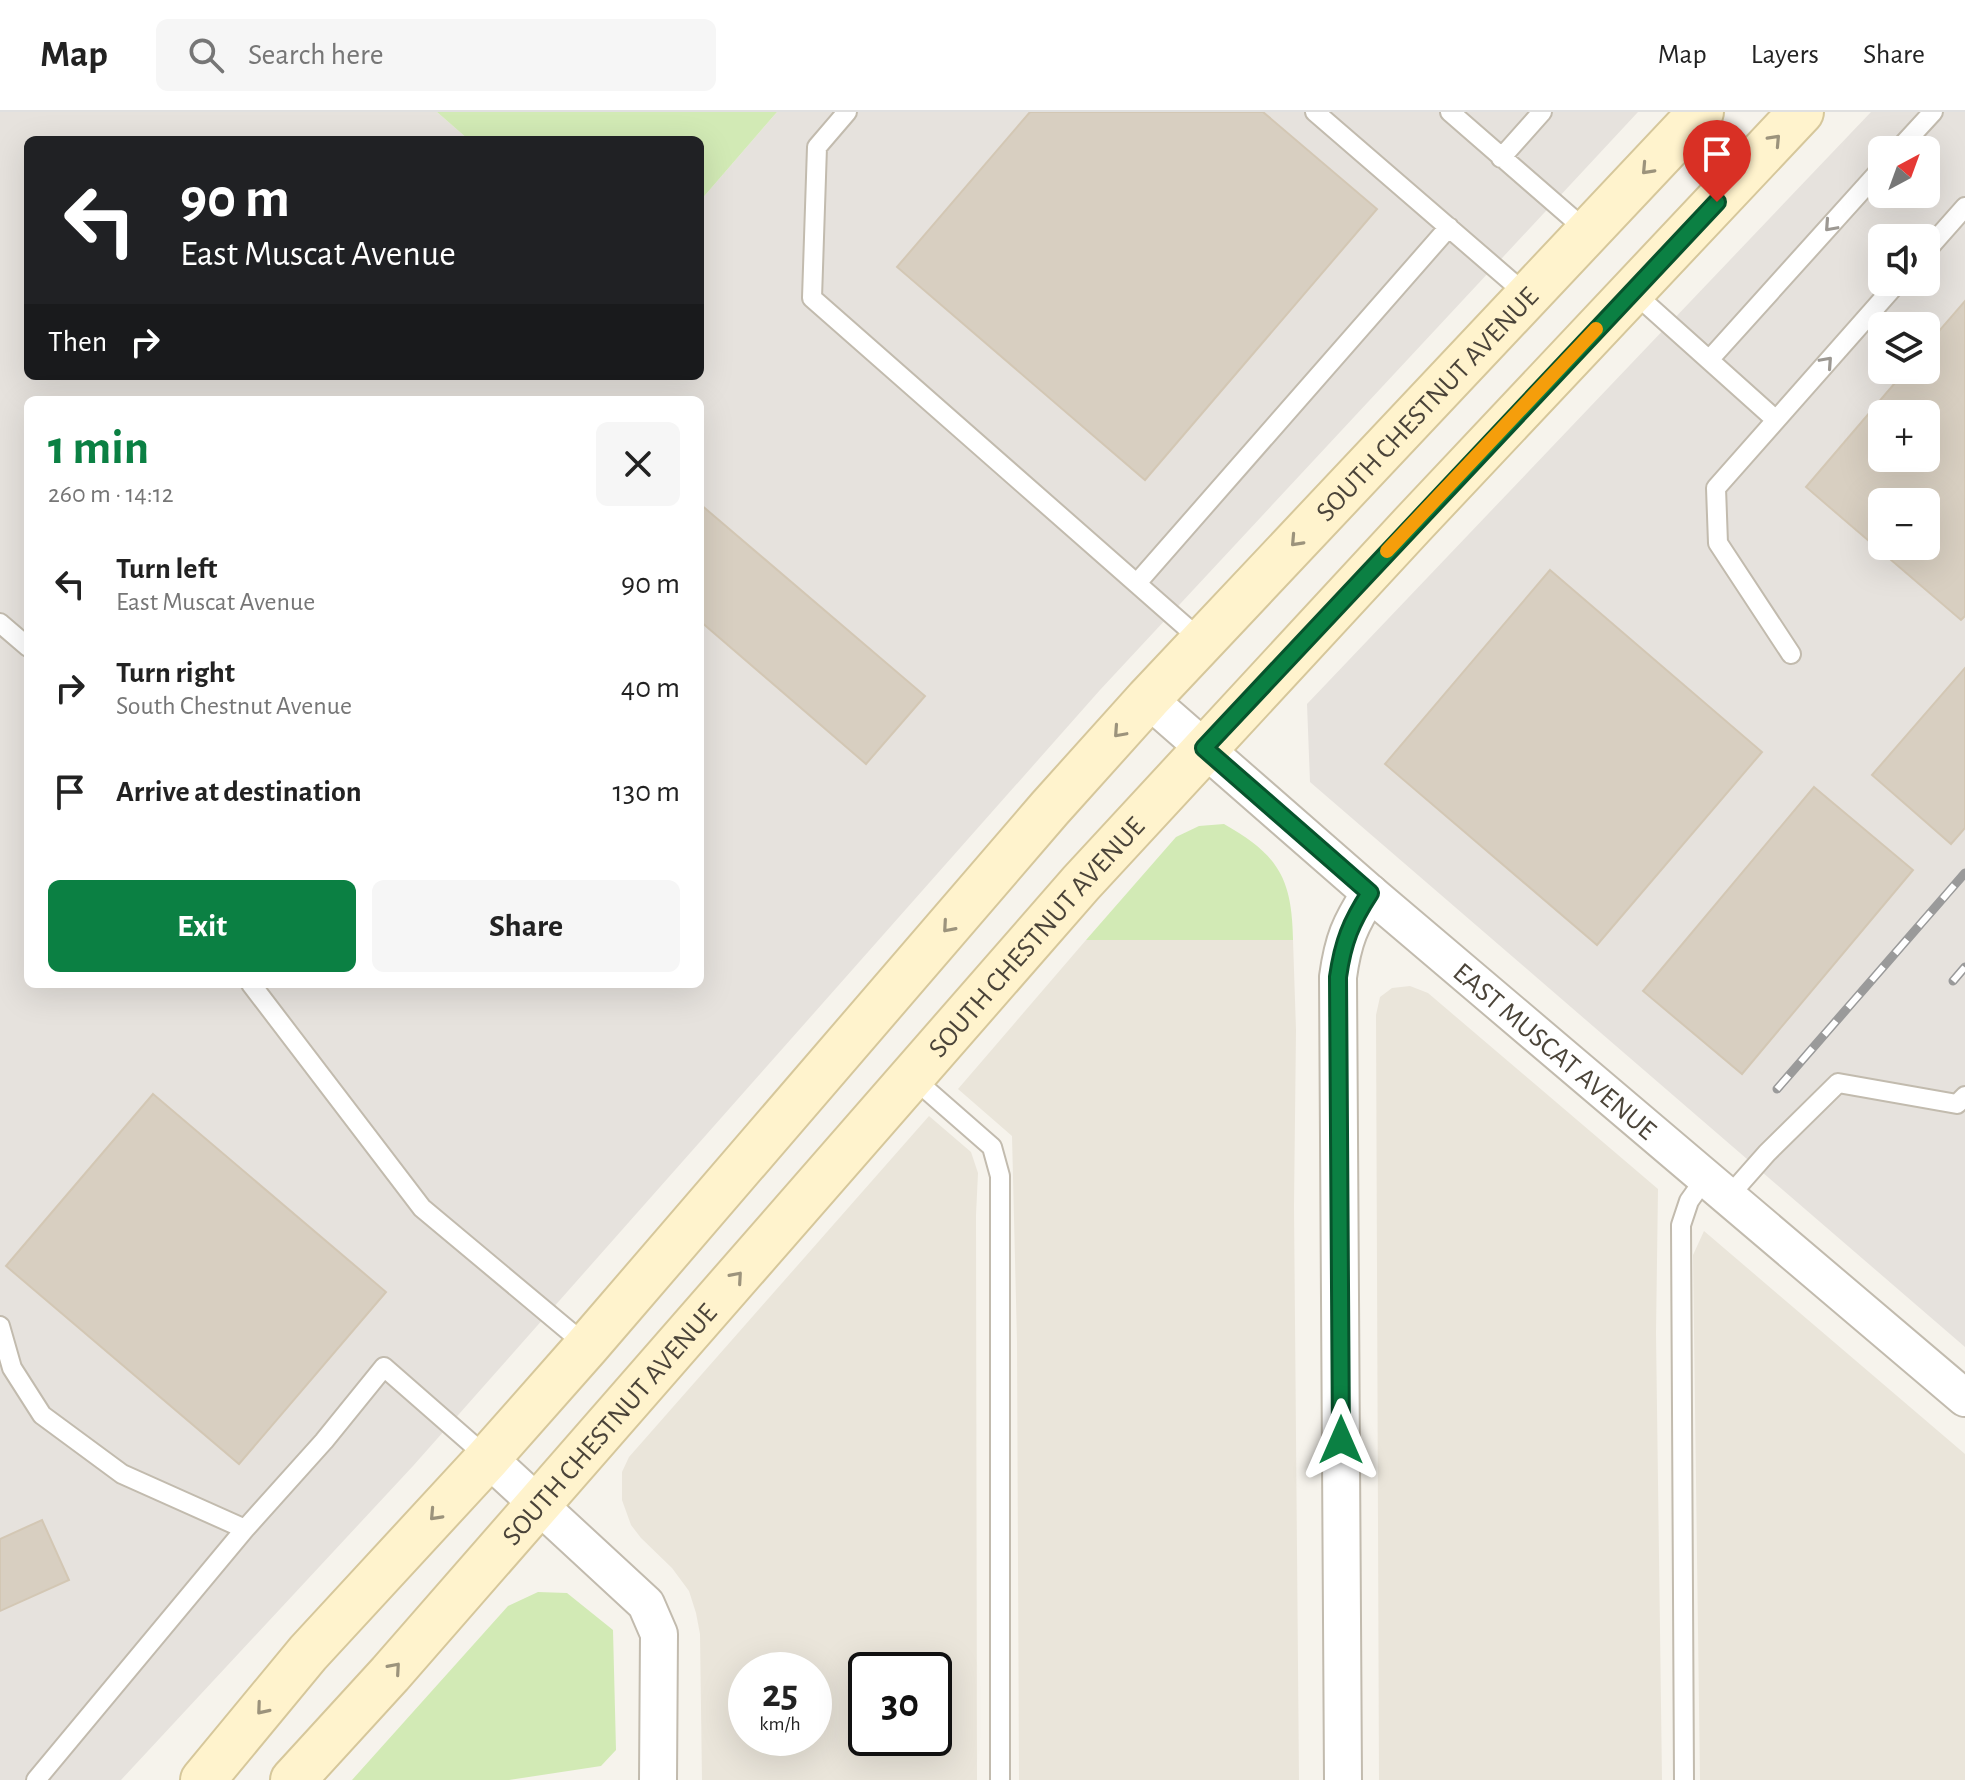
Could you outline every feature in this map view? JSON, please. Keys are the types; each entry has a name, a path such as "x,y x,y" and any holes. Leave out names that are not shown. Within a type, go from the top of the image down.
{"main road":[{"name":"SOUTH CHESTNUT AVENUE","path":"203,1780 308,1653 587,1346 1050,808 1202,641 1701,112"},
{"name":"SOUTH CHESTNUT AVENUE","path":"293,1780 1081,883 1801,112"}],"street":[{"name":"EAST MUSCAT AVENUE","path":"1148,699 1370,893 1965,1398"},
{"path":"1343,1780 1338,977 1342,945 1352,921 1370,893"},
{"path":"488,1458 646,1604 659,1634 658,1780"}],"lane":[{"path":"847,112 817,147 812,298 1202,641"},
{"path":"1315,112 1528,296"},
{"path":"1450,112 1588,232"},
{"path":"1501,158 1542,112"},
{"path":"1911,136 1933,112"},
{"path":"1709,360 1868,184"},
{"path":"1940,235 1965,207"},
{"path":"1137,583 1449,227"},
{"path":"1632,291 1776,420"},
{"path":"1791,654 1718,543 1716,488 1886,296"},
{"path":"0,623 24,644"},
{"path":"254,988 422,1208 587,1346"},
{"path":"912,1077 992,1147 1000,1176 1000,1780"},
{"path":"1684,1780 1681,1225 1689,1201 1717,1187 1767,1153 1838,1083 1957,1104 1965,1096"},
{"path":"0,1326 12,1368 42,1415 122,1474 245,1529"},
{"path":"36,1780 384,1367 488,1458"}],"shaded area":[{"path":"0,112 437,112 464,136 24,136 24,380 704,380 704,196 777,112 1638,112 1100,690 413,1466 121,1780 0,1780"},
{"path":"1871,112 1965,112 1965,1347 1310,782 1307,704"},
{"path":"1086,940 1293,940 1299,1780 1019,1780 1017,1342 1012,1136 958,1089"},
{"path":"1410,986 1428,993 1658,1189 1656,1333 1662,1780 1379,1780 1376,1015 1380,997 1392,988"},
{"path":"929,1116 971,1152 978,1173 977,1780 702,1780 700,1634 696,1613 689,1591 672,1568 631,1525 622,1500 622,1472 629,1457"},
{"path":"1704,1231 1965,1454 1965,1780 1700,1780 1693,1255"}],"green space":[{"path":"437,112 777,112 704,196 704,136 464,136"},
{"path":"1224,824 1258,847 1279,871 1290,900 1293,940 1086,940 1176,837 1199,826"},
{"path":"538,1592 567,1593 613,1630 616,1750 601,1766 509,1780 352,1780 508,1606"}],"building":[{"path":"1030,112 1263,112 1377,209 1145,480 897,267"},
{"path":"1965,301 1965,616 1961,620 1891,560 1940,560 1940,488 1868,488 1868,540 1806,487 1868,414 1868,472 1940,472 1940,400 1880,400 1894,384 1940,384 1940,330"},
{"path":"704,507 925,696 866,764 704,624"},
{"path":"1550,570 1762,752 1597,945 1385,764"},
{"path":"1965,668 1965,828 1951,844 1872,775"},
{"path":"1814,787 1913,870 1742,1074 1643,991"},
{"path":"153,1094 386,1292 239,1464 6,1266"},
{"path":"42,1520 69,1580 0,1611 0,1539"}],"railway":[{"path":"1777,1089 1965,873"},
{"path":"1953,981 1965,967"}],"slow traffic":[{"path":"1387,551 1596,329"}],"route":[{"path":"1341,1440 1338,977 1342,945 1352,921 1370,893 1204,748 1717,202"}]}
